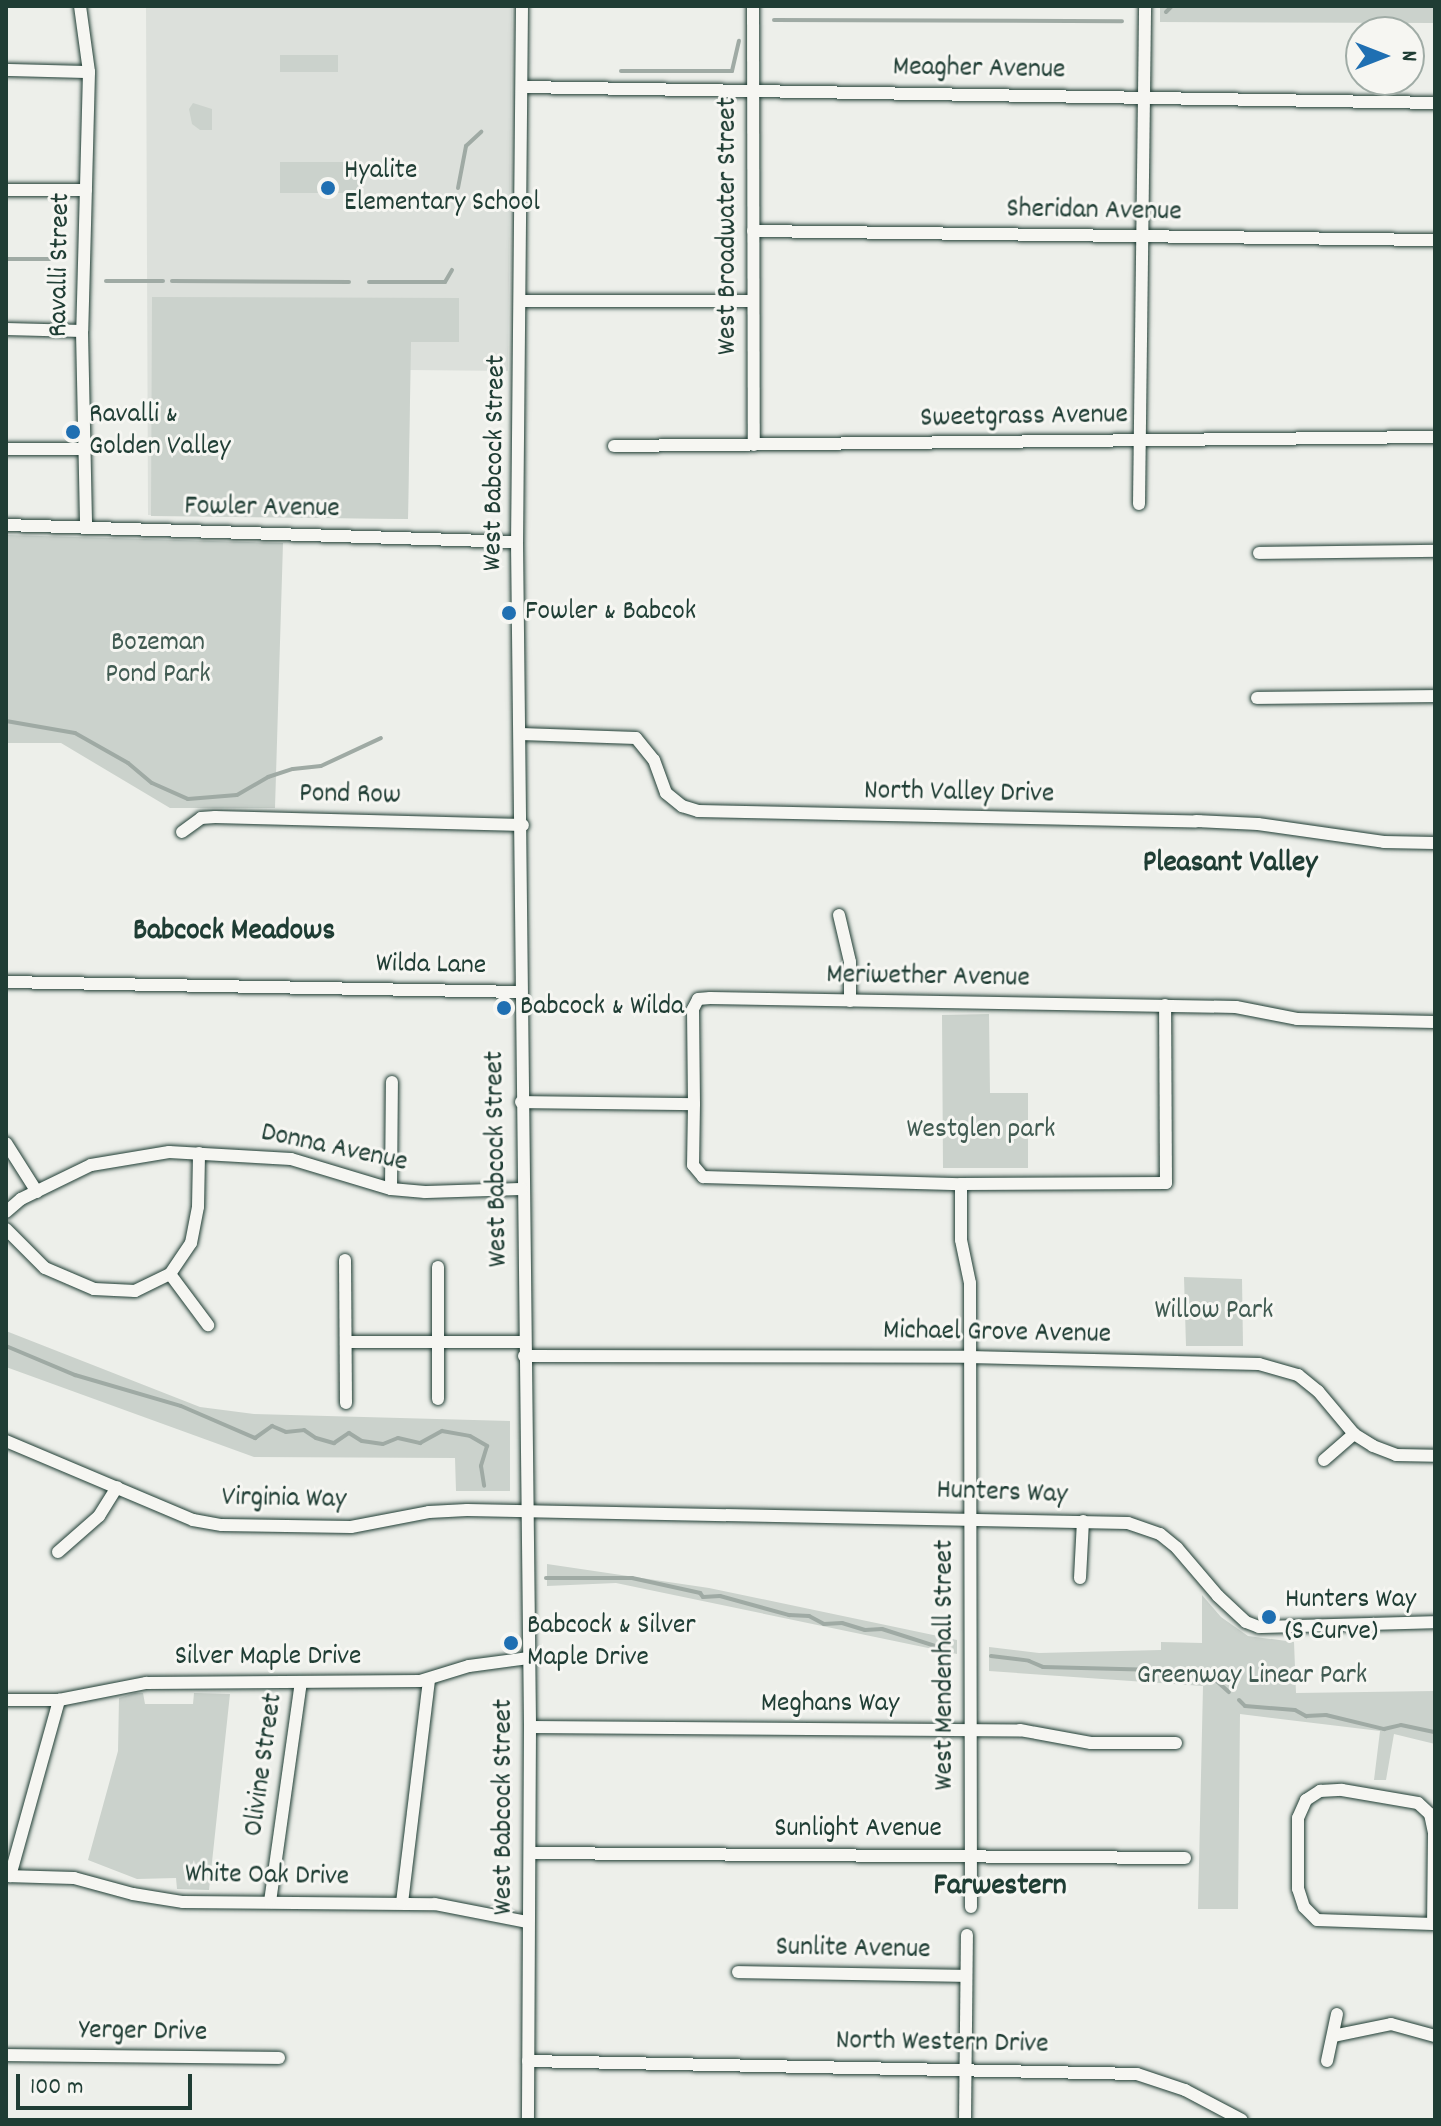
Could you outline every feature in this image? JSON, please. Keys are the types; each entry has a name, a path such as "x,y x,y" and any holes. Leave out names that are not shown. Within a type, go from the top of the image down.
{"street":[{"name":"Ravalli Street","path":"80,6 89,72 82,331 86,527"},
{"name":"West Babcock Street","path":"522,6 522,301 517,542 523,825 520,992 530,1727 528,2120"},
{"name":"West Broadwater Street","path":"753,6 754,445"},
{"path":"1139,504 1145,6"},
{"path":"6,70 89,72"},
{"name":"Meagher Avenue","path":"522,87 1435,103"},
{"path":"6,190 86,190"},
{"name":"Sheridan Avenue","path":"753,231 1435,240"},
{"path":"522,301 752,301"},
{"path":"6,329 82,331"},
{"name":"Sweetgrass Avenue","path":"614,446 1435,437"},
{"path":"6,449 86,449"},
{"name":"Fowler Avenue","path":"6,525 517,542"},
{"path":"1259,553 1435,551"},
{"path":"1257,698 1435,696"},
{"name":"North Valley Drive","path":"521,734 636,738 654,760 666,793 682,806 698,811 1196,821 1258,824 1384,842 1435,843"},
{"name":"Pond Row","path":"182,832 201,818 215,817 523,825"},
{"path":"839,915 850,962 850,1001"},
{"name":"Wilda Lane","path":"6,982 520,992"},
{"name":"Meriwether Avenue","path":"694,1104 693,1009 698,999 1246,1007 1297,1019 1435,1022"},
{"path":"521,1102 694,1104 693,1165 703,1177 961,1184 1166,1183 1165,1005"},
{"path":"391,1189 392,1082"},
{"path":"6,1143 37,1192"},
{"path":"6,1229 45,1268 94,1289 135,1291 170,1274 191,1243 196,1227 199,1153"},
{"name":"Donna Avenue","path":"6,1212 37,1192 91,1165 135,1156 199,1153 291,1159 391,1189 425,1192 522,1189"},
{"name":"West Mendenhall Street","path":"961,1184 961,1240 970,1283 971,1907"},
{"path":"345,1260 346,1403"},
{"path":"438,1267 438,1399"},
{"path":"170,1274 208,1325"},
{"path":"346,1342 524,1342"},
{"name":"Michael Grove Avenue","path":"524,1356 969,1357 1275,1366 1291,1370 1312,1385 1354,1434 1373,1446 1396,1455 1435,1456"},
{"path":"1324,1460 1354,1434"},
{"name":"Virginia Way","path":"6,1441 193,1520 222,1525 351,1527 429,1512 527,1510"},
{"path":"58,1552 99,1516 117,1487"},
{"name":"Hunters Way","path":"527,1510 970,1517 1128,1523 1160,1534 1177,1548 1218,1596 1246,1622 1259,1627 1435,1622"},
{"path":"1080,1578 1083,1521"},
{"name":"Silver Maple Drive","path":"6,1700 59,1700 146,1683 429,1680 469,1666 528,1658"},
{"path":"402,1903 429,1680"},
{"name":"Olivine Street","path":"270,1902 301,1682"},
{"path":"8,1876 59,1700"},
{"name":"Meghans Way","path":"530,1727 970,1729 1044,1732 1091,1743 1176,1743"},
{"path":"1342,1790 1418,1803 1430,1814 1434,1833 1434,1924 1317,1920 1304,1907 1298,1889 1298,1818 1306,1800 1320,1791 1342,1790"},
{"name":"Sunlight Avenue","path":"530,1853 1185,1858"},
{"name":"White Oak Drive","path":"8,1876 74,1878 133,1894 183,1902 402,1903 471,1908 528,1922"},
{"path":"965,2120 967,1935"},
{"name":"Sunlite Avenue","path":"738,1972 966,1976"},
{"path":"1327,2061 1337,2014"},
{"path":"1333,2036 1391,2024 1435,2036"},
{"name":"Yerger Drive","path":"6,2055 279,2058"},
{"name":"North Western Drive","path":"528,2061 1137,2074 1185,2090 1242,2120"}],"shaded area":[{"name":"Hyalite Elementary School","path":"146,6 512,6 508,371 410,370 408,519 148,515"}],"green space":[{"path":"1160,6 1435,6 1435,23 1425,23 1425,16 1345,16 1345,23 1160,22"},
{"path":"280,55 338,55 338,72 280,72"},
{"path":"193,103 212,109 212,130 200,130 192,124 189,109"},
{"path":"280,162 363,162 363,193 280,193"},
{"path":"152,297 459,298 459,342 411,342 408,519 151,516"},
{"name":"Bozeman Pond Park","path":"6,535 283,543 275,808 170,808 61,743 6,743"},
{"name":"Westglen park","path":"989,1014 990,1093 1028,1093 1028,1168 943,1168 942,1015"},
{"name":"Willow Park","path":"1184,1277 1242,1279 1243,1346 1186,1346"},
{"path":"6,1331 200,1407 254,1414 510,1421 510,1491 456,1491 455,1458 254,1457 6,1367"},
{"path":"547,1564 709,1588 957,1640 957,1654 616,1583 547,1586"},
{"name":"Greenway Linear Park","path":"1202,1595 1221,1617 1248,1636 1294,1642 1296,1693 1435,1691 1435,1744 1394,1734 1386,1780 1374,1780 1380,1731 1240,1714 1238,1909 1198,1909 1203,1686 989,1671 989,1647 1039,1653 1161,1650 1161,1642 1202,1643"},
{"path":"143,1693 145,1704 193,1704 194,1693 230,1694 209,1890 177,1889 176,1878 137,1879 88,1860 118,1751 119,1698"}],"waterway":[{"path":"1166,12 1172,6"},
{"path":"774,20 1122,21"},
{"path":"621,71 732,71 739,41"},
{"path":"458,188 466,146 481,132"},
{"path":"6,259 65,259"},
{"path":"369,282 445,282 452,270"},
{"path":"106,281 163,281"},
{"path":"172,281 349,282"},
{"path":"6,721 75,733 128,763 152,783 188,799 237,795 268,777 293,769 321,766 381,738"},
{"path":"6,1346 75,1375 181,1406 255,1438 272,1426 286,1432 304,1430 316,1438 334,1443 349,1433 362,1441 383,1444 398,1438 420,1443 442,1431 470,1436 487,1446 481,1466 484,1486"},
{"path":"546,1578 632,1578 700,1593 703,1597 720,1596 789,1615 809,1616 824,1624 842,1623 865,1630 882,1629 951,1651"},
{"path":"991,1656 1029,1661 1043,1667 1197,1671 1211,1676 1229,1692"},
{"path":"1239,1700 1245,1706 1295,1710 1306,1716 1326,1715 1384,1729 1401,1725 1435,1732"}],"place":[{"name":"Hyalite Elementary School","path":"328,188"},
{"name":"Ravalli & Golden Valley","path":"73,432"},
{"name":"Fowler & Babcok","path":"509,613"},
{"name":"Babcock & Wilda","path":"504,1008"},
{"name":"Hunters Way (S Curve)","path":"1269,1617"},
{"name":"Babcock & Silver Maple Drive","path":"511,1643"}],"district":[{"name":"Pleasant Valley","path":"1230,865"},
{"name":"Babcock Meadows","path":"234,933"},
{"name":"Farwestern","path":"1000,1888"}]}
